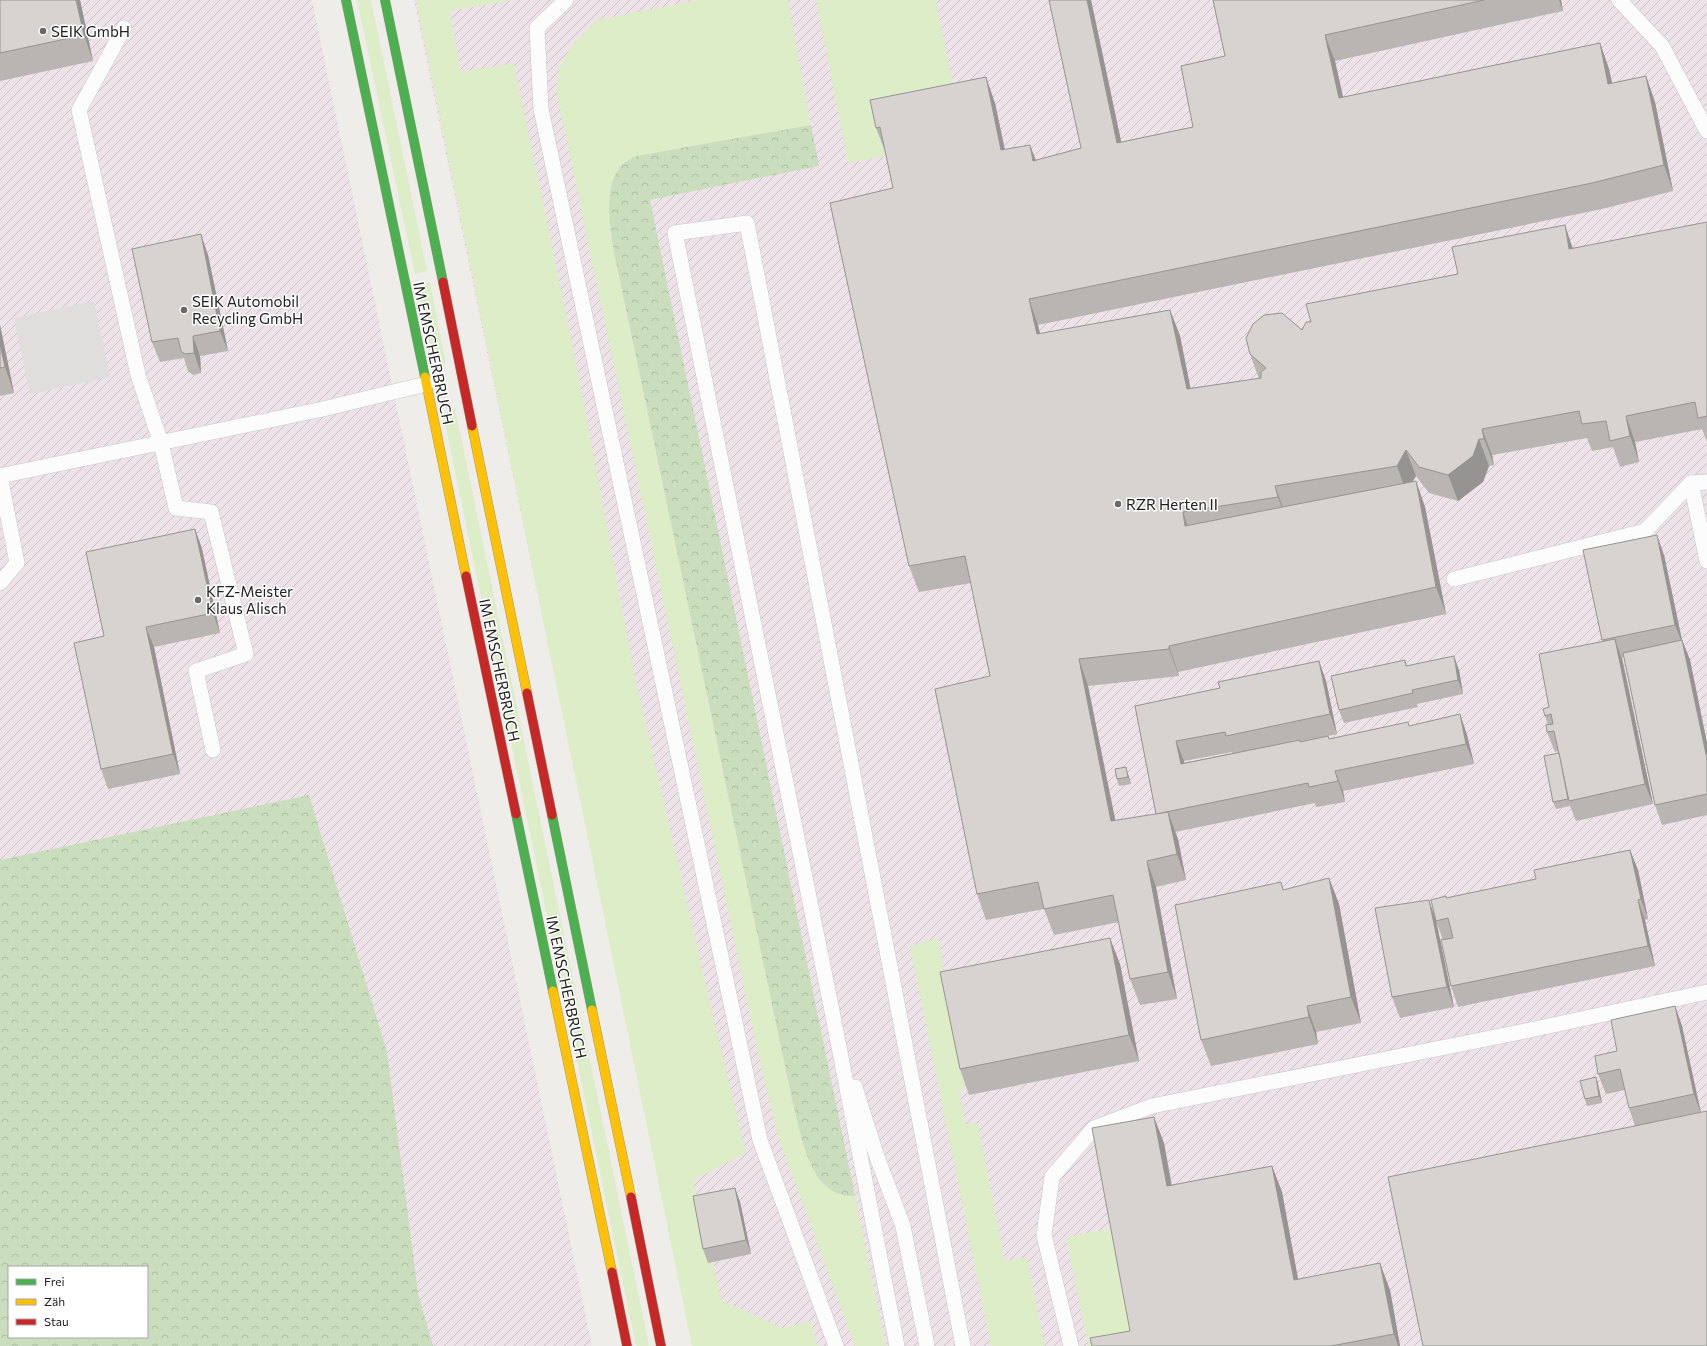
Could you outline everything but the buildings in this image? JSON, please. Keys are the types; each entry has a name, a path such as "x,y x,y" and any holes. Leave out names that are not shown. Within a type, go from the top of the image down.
{"main road":[{"name":"IM EMSCHERBRUCH","path":"346,0 627,1346"},
{"name":"IM EMSCHERBRUCH","path":"385,0 661,1346"}],"lane":[{"path":"566,0 537,28 541,109 760,1140 836,1346"},
{"path":"1619,0 1662,46 1707,131"},
{"path":"124,28 79,110 138,375 161,443 176,508 211,512 246,654 196,672 213,750"},
{"path":"897,1346 833,1016 675,233 747,223 963,1346"},
{"path":"0,583 17,563 0,476 323,409 426,384"},
{"path":"1454,579 1645,531 1691,483 1707,482"},
{"path":"1691,483 1707,561"},
{"path":"1071,1346 1044,1234 1052,1177 1094,1128 1152,1106 1707,992"},
{"path":"833,1016 877,1157 903,1226 927,1346"}],"shaded area":[{"path":"0,0 312,0 592,1346 0,1346"},
{"path":"414,0 1707,0 1707,1346 694,1346"},
{"path":"94,301 110,377 30,394 14,318"}],"green space":[{"path":"357,0 371,0 427,271 415,274"},
{"path":"416,0 514,0 450,11 461,72 514,63 577,366 635,676 746,1153 693,1180 722,1301 783,1328 810,1321 818,1346 692,1346"},
{"path":"698,0 788,0 811,125 637,156 631,159 617,172 613,183 609,206 611,231 614,252 793,1104 844,1196 855,1196 886,1346 855,1346 777,1133 759,1058 556,89 559,69 571,46 597,20"},
{"path":"816,0 936,0 958,110 879,126 885,156 848,163"},
{"path":"811,125 819,166 650,200 855,1196 840,1194 827,1187 818,1177 810,1164 800,1133 614,252 609,206 612,183 616,172 623,164 637,156"},
{"path":"430,282 446,364 435,370 417,285"},
{"path":"455,408 649,1346 636,1346 443,413"},
{"path":"309,795 387,1052 418,1293 433,1346 0,1346 0,860"},
{"path":"939,938 948,998 965,1089 959,1091 966,1124 978,1123 1005,1261 1027,1257 1045,1346 991,1346 910,946"},
{"path":"1113,1228 1136,1346 1088,1346 1066,1237"}],"traffic: fast":[{"path":"346,0 425,377"},
{"path":"385,0 443,282"},
{"path":"516,814 553,991"},
{"path":"552,815 592,1010"}],"traffic: slow":[{"path":"425,377 466,576"},
{"path":"472,426 527,693"},
{"path":"553,991 612,1272"},
{"path":"592,1010 631,1197"}],"traffic: jam":[{"path":"443,282 472,426"},
{"path":"466,576 516,814"},
{"path":"527,693 552,815"},
{"path":"631,1197 661,1346"},
{"path":"612,1272 627,1346"}],"place":[{"name":"SEIK GmbH","path":"43,31"},
{"name":"SEIK Automobil Recycling GmbH","path":"184,310"},
{"name":"RZR Herten II","path":"1118,504"},
{"name":"KFZ-Meister Klaus Alisch","path":"198,600"}]}
